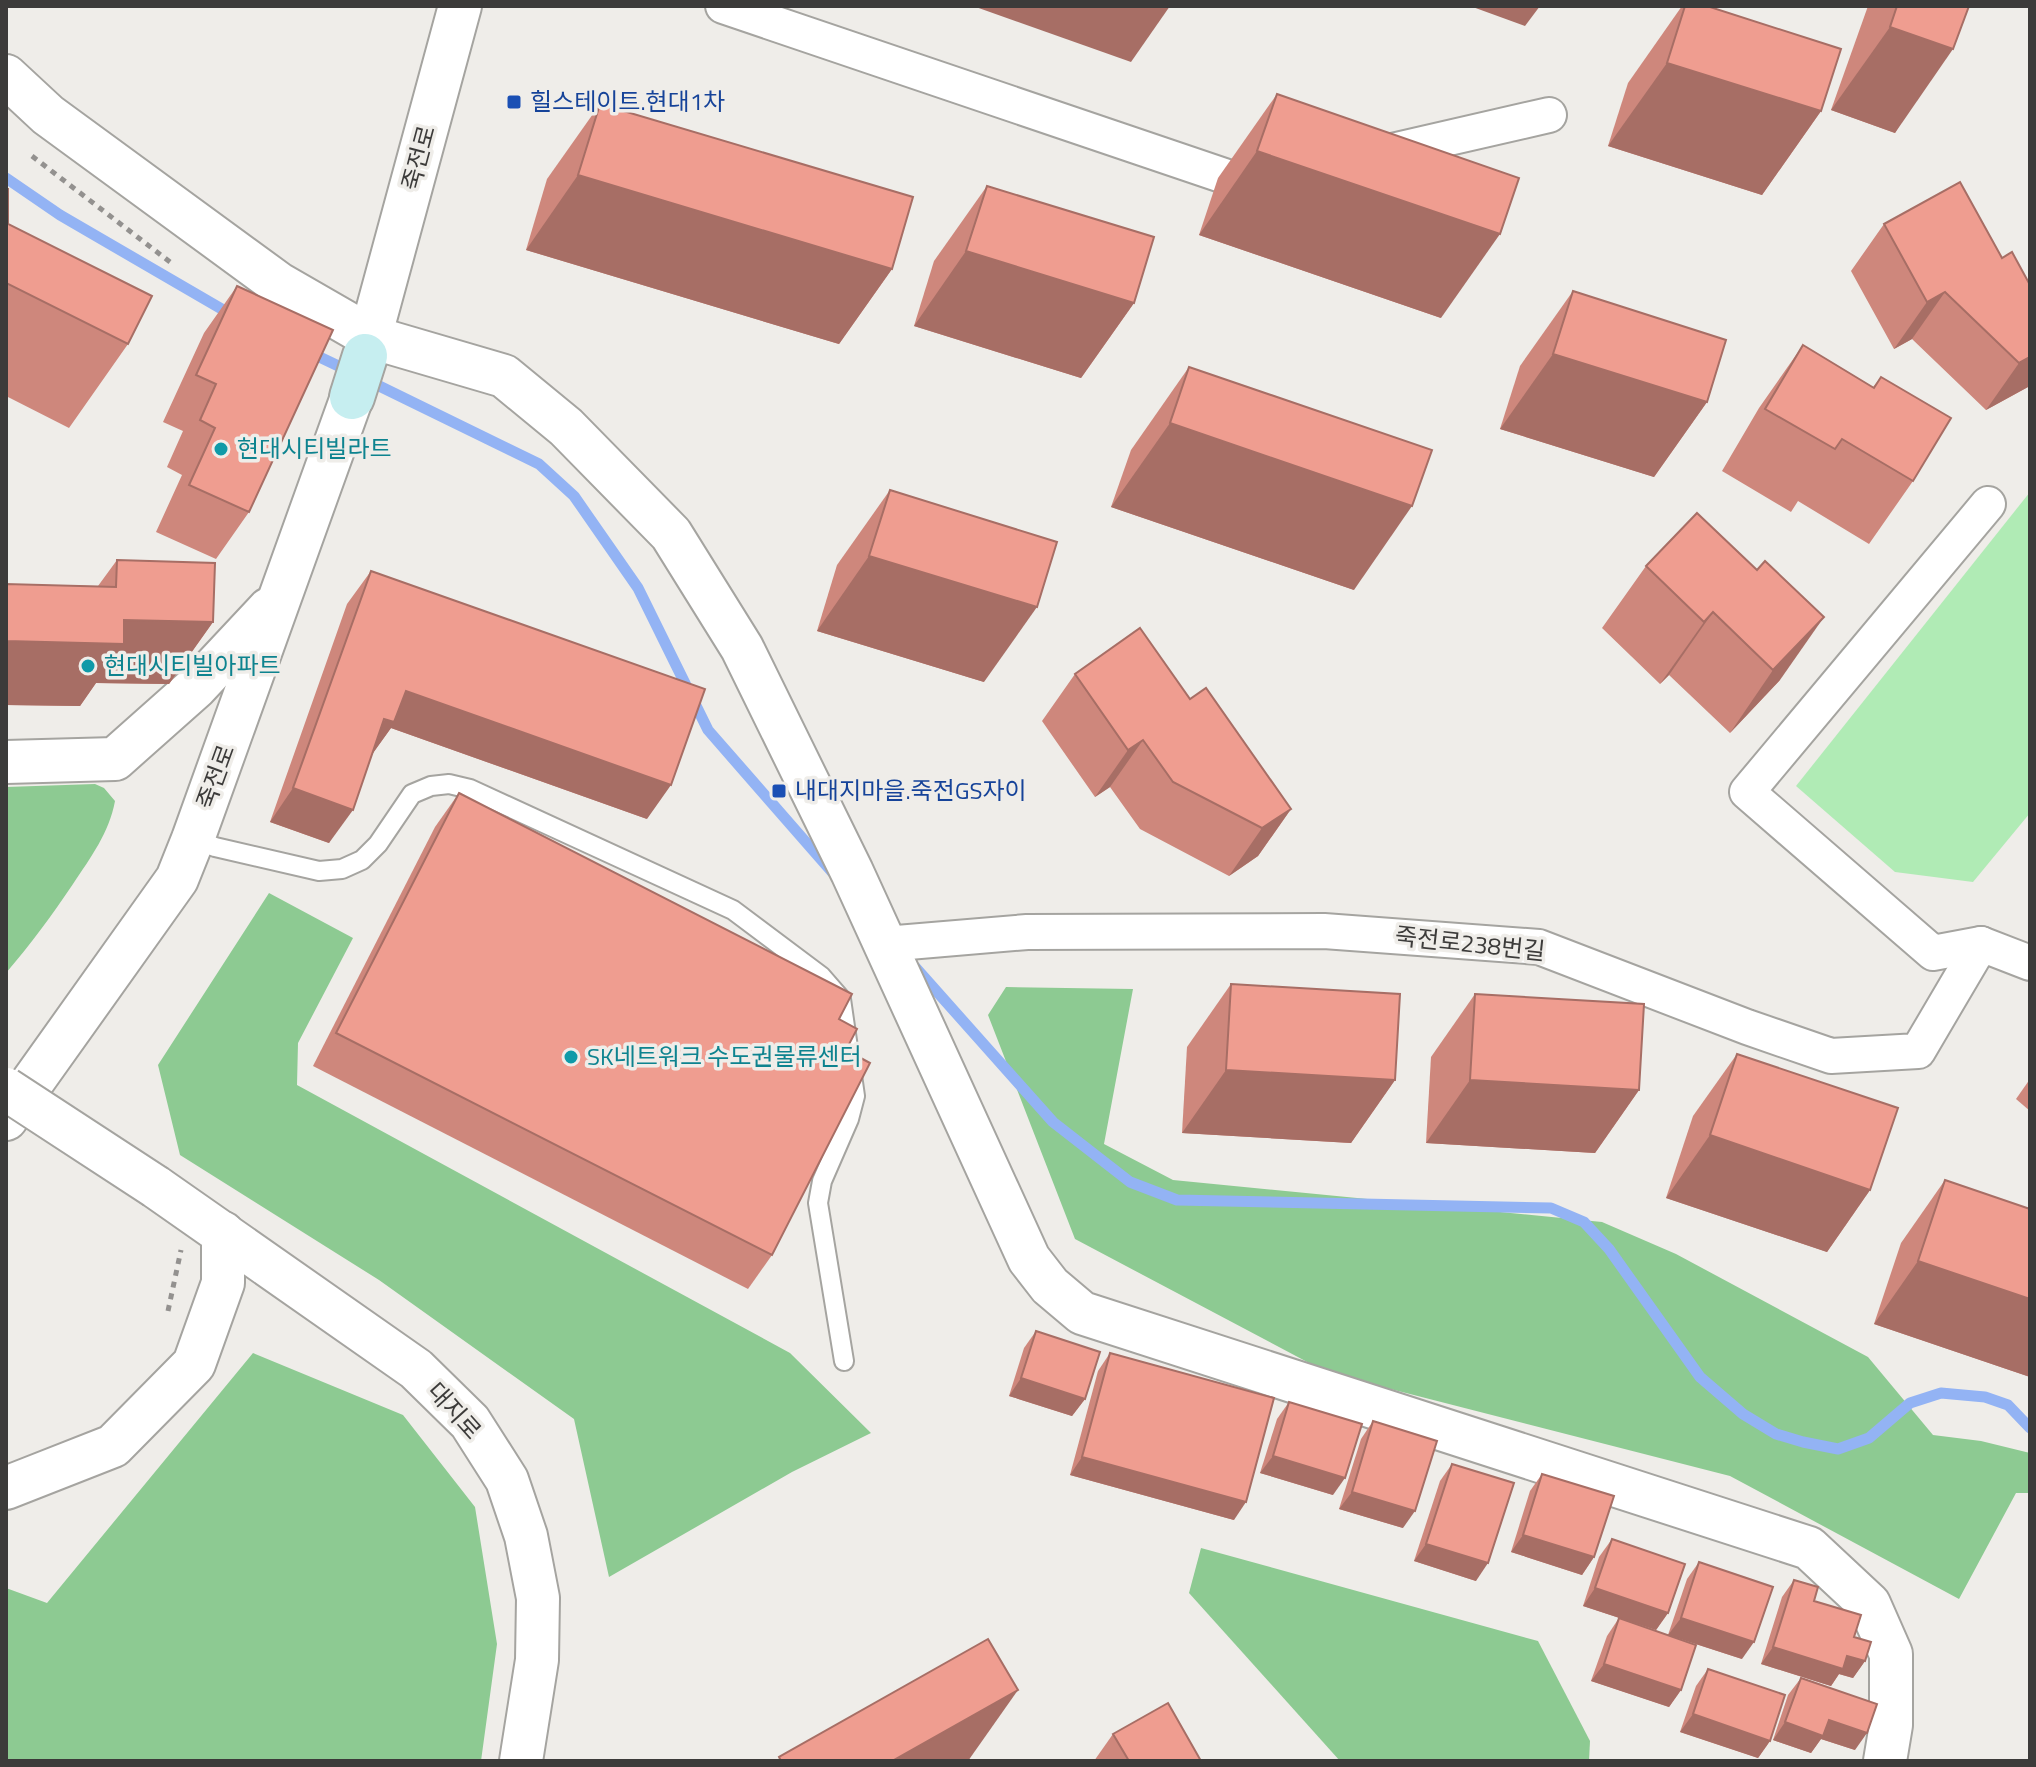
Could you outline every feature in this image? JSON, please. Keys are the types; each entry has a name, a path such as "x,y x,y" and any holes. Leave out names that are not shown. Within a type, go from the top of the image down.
{"main road":[{"path":"352,397 368,347"}],"street":[{"name":"죽전로","path":"368,347 460,6"},
{"path":"723,6 1248,184 1294,174"},
{"path":"6,76 48,115 368,347 504,376 566,427 671,534 742,648 852,872 898,942 1029,1259 1050,1286 1082,1313 1809,1548 1869,1604 1891,1654 1891,1725 1885,1761"},
{"path":"1354,160 1549,115"},
{"name":"죽전로","path":"6,1119 177,879 352,397"},
{"path":"1988,504 1747,792 1933,953 1981,944 2030,963"},
{"path":"6,762 115,759 196,687 281,596"},
{"name":"죽전로238번길","path":"898,942 1027,932 1324,931 1539,947 1831,1056 1918,1051 1981,944"},
{"name":"대지로","path":"6,1089 172,1198 416,1369 470,1422 507,1480 526,1536 538,1598 537,1660 521,1761"},
{"path":"6,1488 113,1446 194,1364 223,1283 223,1233"}],"lane":[{"path":"193,839 319,871 342,869 362,860 378,844 412,794 431,786 449,784 470,789 733,910 821,976 841,999 855,1096 849,1119 822,1181 818,1203 844,1361"}],"path":[{"path":"26,150 170,262"},
{"path":"166,1318 172,1198"}],"green space":[{"path":"2030,492 2030,813 1973,882 1895,872 1796,786"},
{"path":"95,784 104,788 115,801 104,834 57,907 6,973 6,787"},
{"path":"269,893 353,938 298,1043 297,1085 790,1353 871,1433 792,1472 609,1577 574,1419 379,1280 180,1155 158,1065"},
{"path":"1006,987 1133,989 1104,1144 1173,1180 1602,1222 1676,1254 1868,1357 1933,1435 1981,1441 2030,1453 2030,1493 2016,1493 1959,1599 1730,1476 1328,1373 1075,1239 988,1015"},
{"path":"253,1353 403,1415 475,1507 497,1644 481,1761 6,1761 6,1588 47,1603"},
{"path":"1201,1548 1538,1641 1590,1741 1589,1761 1340,1761 1189,1593"}],"building":[{"path":"1685,6 1707,6 1841,49 1821,111 1667,63"},
{"path":"1897,6 1969,6 1953,49 1890,27"},
{"path":"1277,94 1519,178 1500,234 1257,151"},
{"path":"600,104 913,197 892,269 578,175"},
{"path":"1960,182 2002,258 2012,252 2030,285 2030,357 2019,363 1945,292 1927,302 1884,224"},
{"path":"987,186 1154,237 1134,303 966,251"},
{"path":"6,189 8,224 152,296 128,344 6,283"},
{"path":"237,286 333,330 249,512 189,485 215,428 200,420 216,384 196,375"},
{"path":"1573,291 1726,340 1707,402 1553,354"},
{"path":"1803,345 1874,388 1881,377 1951,418 1913,481 1842,439 1835,449 1765,409"},
{"path":"1189,367 1432,450 1412,506 1170,423"},
{"path":"890,490 1057,542 1037,607 869,556"},
{"path":"1697,513 1757,570 1765,561 1824,617 1773,670 1713,612 1704,622 1646,566"},
{"path":"117,560 215,563 213,622 124,620 124,644 6,641 6,584 116,587"},
{"path":"371,571 705,689 671,785 406,691 394,722 384,719 353,810 293,788"},
{"path":"1140,628 1190,699 1206,688 1291,809 1262,828 1173,782 1143,740 1128,750 1075,674"},
{"name":"SK네트워크 수도권물류센터","path":"459,793 852,994 839,1019 857,1029 846,1050 870,1063 772,1255 336,1033"},
{"path":"1231,984 1400,994 1395,1080 1226,1070"},
{"path":"1475,994 1644,1004 1639,1090 1470,1080"},
{"path":"1737,1054 1898,1108 1870,1190 1710,1135"},
{"path":"1945,1180 2030,1209 2030,1299 1918,1261"},
{"path":"1036,1331 1100,1352 1085,1399 1021,1378"},
{"path":"1110,1353 1274,1398 1246,1502 1082,1457"},
{"path":"1289,1402 1362,1424 1345,1478 1273,1456"},
{"path":"1373,1421 1437,1441 1415,1511 1352,1492"},
{"path":"1452,1464 1514,1483 1488,1563 1426,1544"},
{"path":"1542,1474 1614,1496 1594,1557 1523,1535"},
{"path":"1612,1539 1685,1564 1668,1613 1595,1588"},
{"path":"1699,1562 1773,1587 1754,1642 1681,1618"},
{"path":"1794,1580 1818,1587 1814,1601 1861,1615 1854,1637 1871,1642 1865,1661 1847,1656 1843,1669 1773,1647"},
{"path":"1619,1618 1696,1645 1681,1690 1604,1664"},
{"path":"988,1639 1018,1690 892,1761 781,1761 779,1757"},
{"path":"1708,1669 1785,1695 1770,1741 1693,1714"},
{"path":"1801,1678 1877,1704 1867,1733 1829,1720 1823,1736 1785,1722"},
{"path":"1168,1703 1201,1761 1129,1761 1113,1734"}],"waterway":[{"path":"6,178 60,215 232,315"},
{"path":"309,352 351,372"},
{"path":"367,380 539,464 574,496 638,588 708,730 832,872"},
{"path":"915,967 1053,1122 1130,1182 1177,1200 1551,1208 1584,1222 1609,1249 1700,1377 1743,1414 1776,1434 1838,1449 1869,1438 1910,1403 1941,1393 1985,1397 2008,1405 2030,1428"}],"place":[{"name":"힐스테이트.현대1차","path":"514,102"},
{"name":"현대시티빌라트","path":"221,449"},
{"name":"현대시티빌아파트","path":"88,666"},
{"name":"내대지마을.죽전GS자이","path":"779,791"},
{"name":"SK네트워크 수도권물류센터","path":"571,1057"}]}
